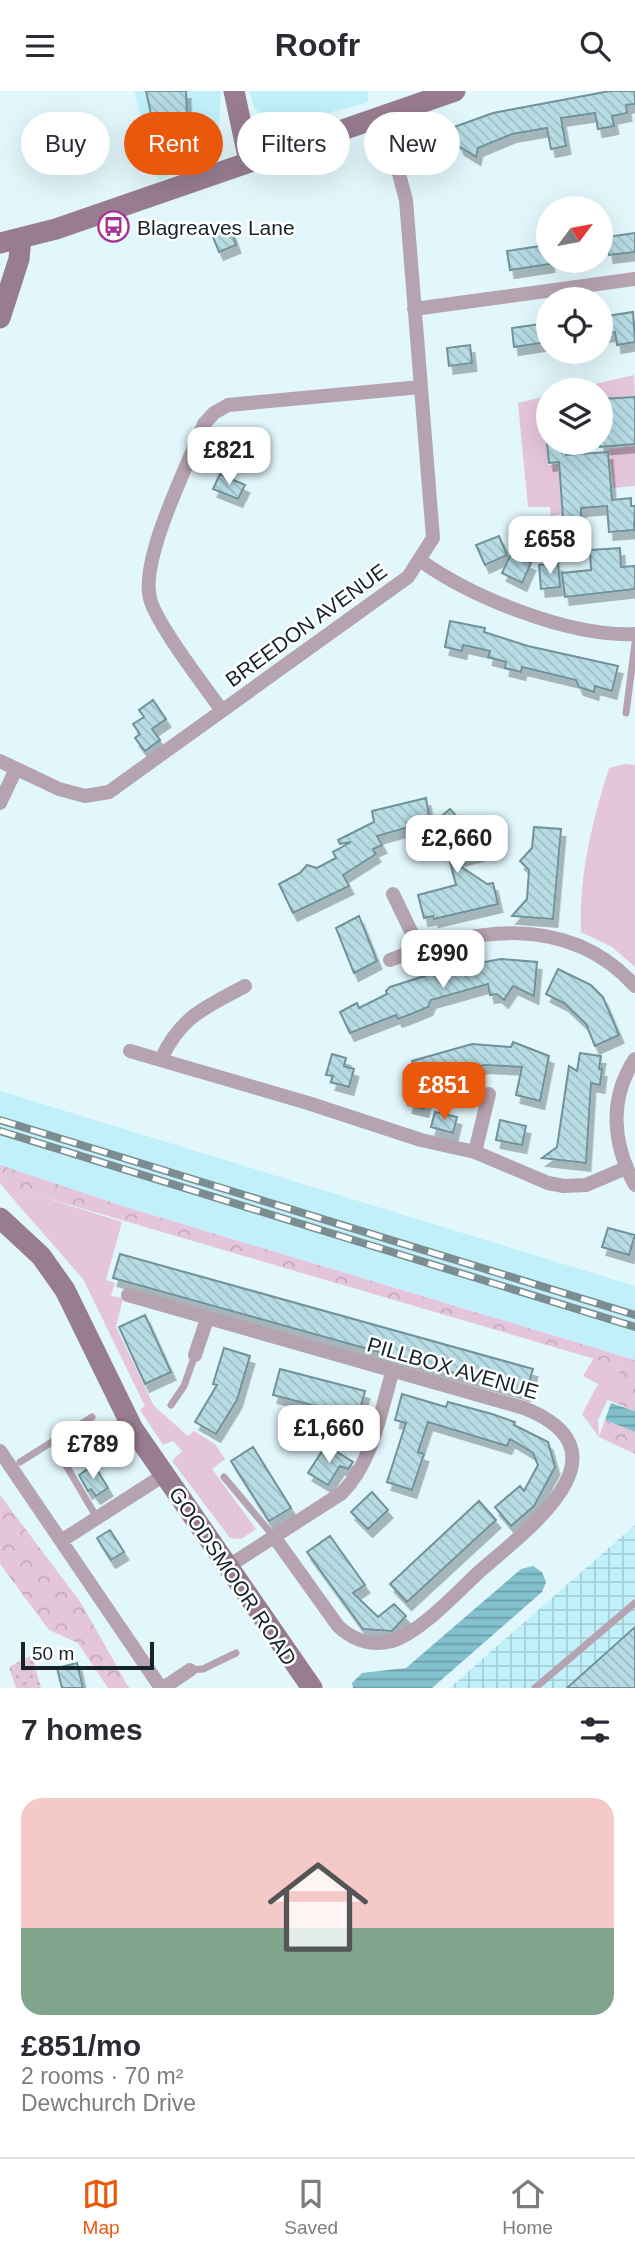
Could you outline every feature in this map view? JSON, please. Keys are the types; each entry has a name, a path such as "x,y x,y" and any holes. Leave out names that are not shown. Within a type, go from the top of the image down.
{"street":[{"path":"233,91 238,112"},
{"path":"392,112 455,91"},
{"path":"0,318 19,259 10,241 143,200 237,165"},
{"name":"BREEDON AVENUE","path":"0,761 59,789 85,796 109,792 408,577 421,561 433,538 406,200 399,175"},
{"path":"414,309 635,279"},
{"path":"222,711 151,603 147,577 153,554 204,424 214,413 228,405 421,387"},
{"path":"421,561 452,583 553,621 600,633 635,634"},
{"path":"0,803 16,769"},
{"path":"393,894 419,948"},
{"path":"390,960 419,948 500,933 544,934 601,955 635,986"},
{"path":"162,1059 170,1041 190,1016 245,986"},
{"path":"130,1051 308,1103 371,1125 475,1152 548,1183 564,1186 586,1185 626,1168"},
{"path":"635,1059 627,1071 617,1106 617,1137 626,1168 635,1185"},
{"path":"475,1152 489,1094"},
{"name":"GOODSMOOR ROAD","path":"0,1218 41,1256 65,1290 133,1429 312,1688"},
{"name":"PILLBOX AVENUE","path":"128,1295 392,1373 524,1408 555,1425 568,1441 574,1457 573,1475 563,1494 430,1616 408,1633 379,1643 350,1637 338,1626 275,1538"},
{"path":"195,1355 207,1319"},
{"path":"227,1567 342,1493 355,1480 366,1459 392,1373"},
{"path":"0,1451 162,1688 190,1669"},
{"path":"61,1541 164,1475"}],"lane":[{"path":"626,713 635,643"},
{"path":"171,1405 184,1385 195,1355"},
{"path":"20,1462 92,1417"},
{"path":"52,1443 98,1518"},
{"path":"224,1476 275,1538"},
{"path":"535,1688 635,1603"},
{"path":"190,1669 203,1669 236,1653"}],"shaded area":[{"path":"134,91 221,91 220,112 140,112"},
{"path":"249,91 367,91 369,102 332,112 258,112"},
{"path":"158,175 172,175 159,180"},
{"path":"0,1091 635,1286 635,1360 129,1208 0,1165"},
{"path":"611,1403 635,1411 635,1432 605,1420"},
{"path":"635,1525 635,1688 450,1688 479,1662"},
{"path":"533,1566 542,1572 546,1582 542,1592 432,1688 353,1688 352,1683 362,1673 406,1668 521,1569"}],"green space":[{"path":"634,375 635,396 613,397 613,380"},
{"path":"536,399 536,455 547,455 548,465 558,464 562,514 551,516 550,507 528,507 518,403"},
{"path":"635,446 635,486 613,488 610,455 613,455 613,449"},
{"path":"624,764 635,765 635,967 612,947 581,932 584,869 597,809 609,768"},
{"path":"0,1165 129,1208 635,1360 635,1411 606,1399 622,1367 33,1194 15,1201 0,1183"},
{"path":"33,1194 122,1222 106,1280 115,1283 111,1296 123,1298 116,1327 154,1406 188,1436 194,1431 215,1444 225,1459 212,1469 256,1529 241,1539 230,1538 172,1461 182,1451 173,1441 163,1445 140,1410 145,1406 83,1279 15,1201"},
{"path":"594,1358 623,1367 598,1420 599,1437 582,1414 598,1384 583,1376"},
{"path":"605,1420 635,1432 635,1454 599,1437"},
{"path":"0,1495 81,1603 129,1688 108,1688 78,1643 49,1630 0,1564"},
{"path":"32,1655 41,1688 16,1688 9,1667"}],"building":[{"path":"146,91 186,91 187,112 151,112"},
{"path":"610,91 635,91 635,104 626,105 627,113 612,116 614,126 598,129 595,113 561,118 566,146 551,149 547,128 512,134 478,148 476,157 460,147 460,125 493,113"},
{"path":"229,225 236,245 219,252 211,232"},
{"path":"635,233 635,252 613,255 613,236"},
{"path":"536,247 536,266 510,270 507,251"},
{"path":"633,312 635,342 617,345 613,332 613,315"},
{"path":"536,325 536,344 514,347 512,328"},
{"path":"470,345 472,363 449,366 447,348"},
{"path":"635,397 635,444 613,446 613,398"},
{"path":"548,455 608,455 612,500 631,498 631,506 635,506 634,530 609,532 607,506 581,508 581,517 563,518 559,462 549,463"},
{"path":"220,474 245,485 238,499 213,489"},
{"path":"499,536 507,555 485,565 476,545"},
{"path":"620,548 621,567 635,566 635,589 565,597 562,573 591,570 590,550"},
{"path":"511,554 531,563 522,583 502,573"},
{"path":"558,563 560,587 541,589 539,565"},
{"path":"450,621 485,628 484,632 528,646 618,666 612,691 595,686 594,692 579,687 576,680 522,667 521,672 505,668 506,662 488,657 490,651 463,645 462,651 445,647"},
{"path":"153,700 166,719 152,729 160,740 145,751 135,738 140,734 133,724 144,717 139,710"},
{"path":"426,798 430,821 377,836 382,845 373,849 376,854 343,875 349,886 293,913 279,884 300,873 307,865 317,868 336,858 333,852 351,842 340,844 338,840 374,822 372,811"},
{"path":"450,809 474,836 479,853 451,860 487,884 493,883 498,904 434,919 433,916 424,918 418,895 456,885 445,842 430,826"},
{"path":"534,827 561,829 553,919 512,916 527,899 529,870 520,861 532,848"},
{"path":"359,916 377,961 354,973 336,928"},
{"path":"501,959 537,962 534,996 513,986 504,1000 497,994 490,995 488,984 431,1000 428,1007 411,1014 398,1019 396,1015 350,1033 340,1012 357,1003 359,1008 387,994 386,991 390,987 447,969"},
{"path":"558,969 591,985 603,997 619,1035 595,1046 586,1024 564,1003 546,994"},
{"path":"513,1042 549,1056 540,1101 516,1095 522,1067 484,1065 431,1081 424,1109 408,1105 416,1076 412,1061 472,1044 511,1047"},
{"path":"580,1053 601,1056 599,1069 602,1069 600,1085 591,1083 586,1163 542,1158 557,1147 569,1066 577,1071"},
{"path":"332,1054 346,1058 344,1066 354,1069 349,1087 331,1082 333,1076 326,1075"},
{"path":"435,1112 457,1117 453,1133 431,1127"},
{"path":"500,1120 526,1126 522,1145 496,1140"},
{"path":"608,1228 635,1235 629,1255 602,1247"},
{"path":"120,1254 533,1369 526,1393 113,1278"},
{"path":"145,1315 171,1372 145,1384 119,1327"},
{"path":"224,1348 250,1356 237,1400 216,1434 195,1422 217,1385 213,1384"},
{"path":"280,1369 365,1391 358,1417 273,1395"},
{"path":"402,1394 446,1407 448,1402 492,1414 515,1422 514,1425 548,1442 555,1467 534,1506 511,1526 495,1507 520,1486 524,1491 538,1465 533,1453 510,1439 507,1446 428,1422 418,1452 424,1454 412,1490 387,1482 406,1423 395,1420"},
{"path":"326,1445 353,1462 348,1469 340,1466 328,1485 308,1473"},
{"path":"253,1447 291,1508 269,1521 231,1461"},
{"path":"94,1465 108,1488 96,1496 91,1489 88,1491 79,1475"},
{"path":"372,1492 388,1510 368,1529 351,1512"},
{"path":"479,1501 496,1520 407,1602 390,1584"},
{"path":"110,1530 124,1552 111,1560 97,1538"},
{"path":"330,1536 365,1585 353,1593 378,1617 394,1604 406,1616 392,1631 363,1629 307,1552"},
{"path":"635,1627 635,1688 567,1688"},
{"path":"77,1663 83,1688 62,1688 57,1668"}],"railway":[{"path":"0,1120 635,1315"},
{"path":"0,1131 635,1327"}],"place":[{"name":"Blagreaves Lane","path":"114,227"}]}
